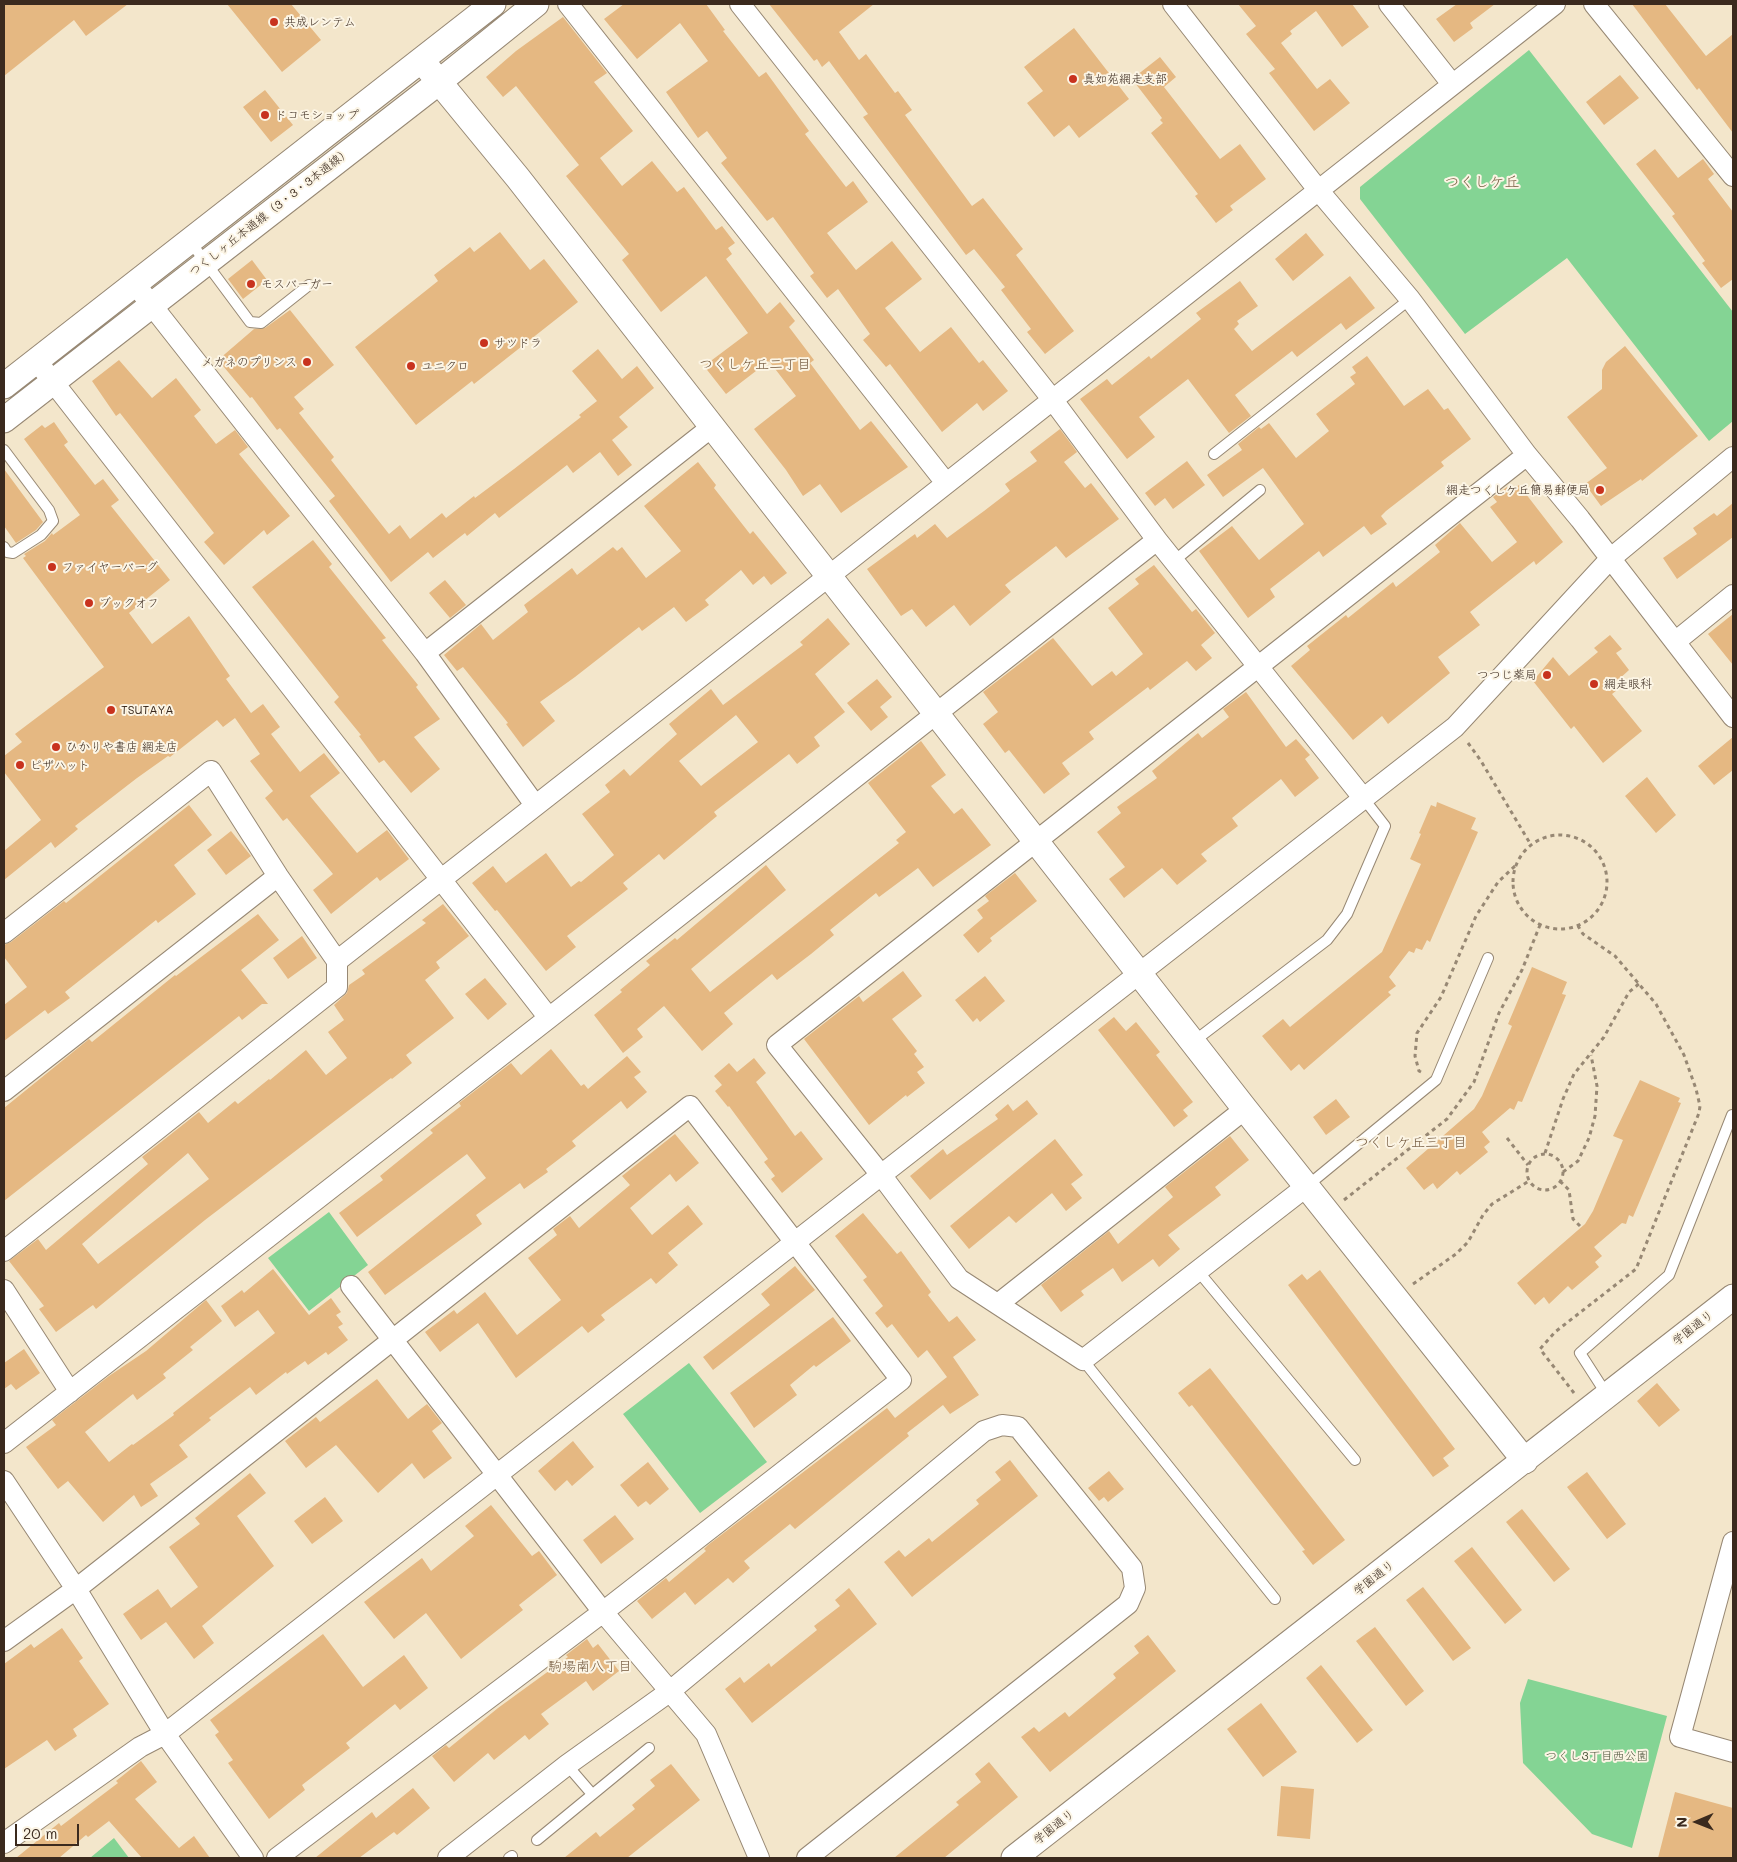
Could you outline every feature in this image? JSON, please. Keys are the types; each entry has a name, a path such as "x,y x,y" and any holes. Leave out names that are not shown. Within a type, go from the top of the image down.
{"street":[{"path":"4,386 493,4"},
{"name":"つくしヶ丘本通線（3・3・3本通線）","path":"4,420 205,262 440,82 536,4"},
{"path":"568,4 946,483"},
{"path":"740,4 1052,399 1157,540 1364,799"},
{"path":"1173,4 1320,190 1410,298 1527,454 1733,716"},
{"path":"1390,4 1452,84"},
{"path":"337,961 830,576 1555,4"},
{"path":"1594,4 1733,176"},
{"path":"422,61 713,426 1245,1109 1525,1461"},
{"path":"135,284 425,653 535,805"},
{"path":"36,360 550,1018"},
{"path":"425,653 713,426"},
{"path":"1307,1186 1083,1360 959,1279 882,1176 777,1045 1037,843 1527,454"},
{"path":"4,1843 140,1747 165,1734 1455,727 1610,559 1733,457"},
{"path":"4,1443 550,1018 1157,540"},
{"path":"1675,642 1733,595"},
{"path":"4,933 211,771 278,876 337,961 337,987 313,1008 4,1251"},
{"path":"4,1092 278,876"},
{"path":"4,1641 76,1589 690,1106 901,1380 603,1612 277,1858"},
{"path":"998,1304 1245,1109"},
{"path":"351,1286 394,1339 603,1612 706,1734 759,1858"},
{"path":"4,1290 70,1392"},
{"name":"学園通り","path":"1014,1858 1733,1297"},
{"path":"448,1858 568,1765 669,1692 984,1431 1002,1425 1018,1427 1132,1568 1134,1588 1128,1604 806,1858"},
{"path":"4,1481 76,1589 165,1734 254,1858"},
{"path":"1733,1542 1680,1737 1733,1752"}],"lane":[{"path":"189,240 250,322 261,323 309,285"},
{"path":"1214,454 1410,298"},
{"path":"4,450 49,510 53,521 42,535 13,553 7,552 4,548"},
{"path":"1174,561 1260,490"},
{"path":"1194,1042 1326,940 1347,914 1385,826 1364,799"},
{"path":"1307,1186 1436,1080 1488,958"},
{"path":"1608,1396 1580,1353 1669,1275 1732,1115"},
{"path":"1198,1272 1355,1460"},
{"path":"1083,1360 1274,1599"},
{"path":"537,1840 649,1748"},
{"path":"568,1765 592,1794"}],"path":[{"path":"1455,727 1481,761 1531,845"},
{"path":"1436,1080 1419,1071 1416,1056 1417,1033 1449,981 1476,916 1498,882 1531,845 1554,836 1566,836 1578,839 1598,853 1607,876 1604,900 1593,916 1578,926 1554,929 1540,925 1527,916 1517,900 1513,889 1516,864"},
{"path":"1578,926 1583,934 1615,956 1640,982 1670,1028 1684,1055 1696,1089 1699,1113 1636,1269 1555,1332 1540,1349 1588,1411"},
{"path":"1545,1154 1574,1074 1604,1037 1629,992 1640,982"},
{"path":"1563,1172 1557,1159 1545,1154 1538,1155 1528,1165 1526,1172 1530,1181 1538,1188 1544,1190 1552,1188 1560,1181 1563,1172 1578,1161 1589,1138 1595,1116 1597,1086 1591,1055"},
{"path":"1507,1138 1528,1165"},
{"path":"1395,1296 1456,1254 1468,1242 1483,1215 1492,1204 1530,1181"},
{"path":"1560,1181 1569,1190 1573,1219 1580,1226"}],"green space":[{"path":"1529,50 1733,312 1733,421 1709,441 1567,258 1465,334 1360,199 1360,187"},
{"path":"329,1212 368,1265 309,1311 268,1258"},
{"path":"689,1363 767,1462 700,1513 623,1414"},
{"name":"つくし3丁目西公園","path":"1528,1679 1667,1716 1632,1848 1592,1834 1523,1763 1520,1703"},
{"path":"114,1838 129,1858 90,1858"}],"building":[{"path":"4,4 128,4 86,36 74,20 4,76"},
{"name":"共成レンテム","path":"227,4 291,4 321,40 282,72"},
{"path":"624,4 706,4 725,30 723,31 759,77 766,72 809,131 805,134 846,187 853,181 868,202 827,233 856,270 892,241 922,279 885,308 920,352 951,327 979,363 983,360 1008,391 983,411 977,403 942,432 890,364 886,367 863,340 870,334 838,289 827,298 810,276 814,273 773,217 767,221 721,163 727,158 707,131 698,138 666,92 708,61 680,23 637,59 604,19"},
{"path":"769,4 874,4 839,32 859,60 866,54 895,93 898,91 912,110 905,115 972,206 983,198 1023,249 1016,255 1074,331 1045,354 1027,332 1031,329 1001,290 1005,287 974,249 966,255 863,117 868,114 829,61 822,67 817,59 814,61"},
{"path":"1238,4 1352,4 1369,27 1342,47 1316,11 1290,31 1292,34 1281,43 1317,89 1330,79 1350,103 1314,131 1269,73 1275,69 1246,34 1256,26"},
{"path":"1457,4 1495,4 1470,23 1473,28 1454,42 1436,19"},
{"path":"1632,4 1665,4 1706,56 1733,34 1733,133 1699,88 1697,90"},
{"path":"563,17 607,73 594,82 633,131 600,158 622,186 652,161 677,192 684,187 716,230 722,226 735,243 728,248 732,254 726,259 767,314 780,302 795,321 789,327 814,360 810,363 860,430 871,421 908,467 841,513 820,484 803,496 786,470 754,429 796,396 769,361 726,394 704,366 748,333 706,276 661,312 622,260 629,254 566,176 579,165 516,86 503,97 486,77 516,51"},
{"name":"真如苑網走支部","path":"1074,28 1129,99 1079,138 1069,125 1054,137 1027,103 1043,91 1024,67"},
{"path":"1160,57 1176,77 1164,87 1220,159 1240,144 1266,179 1230,206 1233,210 1216,223 1195,196 1198,194 1151,133 1163,123 1160,120 1162,118 1132,79"},
{"path":"1620,75 1639,98 1604,125 1586,102"},
{"path":"265,90 293,125 271,142 243,107"},
{"path":"1655,149 1678,178 1703,159 1714,174 1708,179 1733,212 1733,279 1721,288 1702,263 1705,261 1672,216 1675,214 1636,164"},
{"name":"サツドラ","path":"500,232 530,270 544,259 578,302 474,384 472,381 416,425 355,347 438,281 434,275 470,247 474,252"},
{"path":"1306,233 1324,255 1293,281 1275,259"},
{"name":"モスバーガー","path":"252,260 267,280 243,299 228,279"},
{"path":"1350,276 1375,308 1346,330 1341,323 1297,357 1292,351 1235,395 1251,416 1229,433 1188,379 1139,417 1155,437 1127,459 1080,399 1107,379 1112,385 1149,356 1151,359 1201,319 1196,313 1240,281 1258,306 1237,321 1239,324 1234,329 1252,351"},
{"path":"290,310 334,365 294,397 304,409 299,413 334,457 331,460 389,534 400,525 410,539 442,513 446,518 514,469 581,417 579,415 597,401 572,371 598,349 622,379 637,366 654,388 619,417 628,427 612,440 632,465 618,476 600,452 573,473 567,465 499,518 495,513 467,536 465,533 433,558 428,552 391,582 329,501 335,496 280,428 277,430 252,397 250,398 218,360 254,329 265,328"},
{"path":"1625,346 1698,436 1642,481 1641,479 1601,506 1585,484 1607,468 1567,417 1602,389 1602,370 1606,362"},
{"path":"1367,356 1404,406 1428,389 1444,410 1448,408 1471,439 1441,462 1444,466 1381,516 1387,524 1371,535 1364,526 1323,557 1319,551 1270,589 1275,597 1248,618 1199,551 1232,526 1259,560 1304,524 1263,468 1223,497 1207,475 1242,450 1238,444 1259,427 1261,429 1269,423 1296,458 1329,431 1316,414 1355,384 1350,377 1356,373 1352,367"},
{"path":"119,360 152,398 176,378 201,410 194,416 216,444 235,430 248,447 239,454 290,516 267,535 264,530 224,565 204,542 214,533 120,413 116,416 92,381"},
{"path":"54,422 68,442 64,445 95,485 103,479 119,500 111,506 170,580 129,613 152,644 189,616 230,676 226,679 251,713 263,704 280,727 271,734 300,772 324,753 340,773 310,796 357,853 387,830 409,859 380,881 377,877 331,914 313,890 333,874 287,818 283,821 265,798 273,791 250,761 260,754 235,718 223,727 217,720 170,757 168,756 137,778 75,826 78,829 55,848 51,842 4,880 4,851 41,820 4,772 4,756 22,742 15,734 104,667 23,558 26,556 24,554 80,515 24,439 42,425 45,428"},
{"path":"1060,429 1077,452 1064,462 1085,488 1091,483 1119,519 1066,558 1056,546 1005,585 1011,592 970,626 954,605 926,627 912,609 901,616 867,569 915,534 917,538 935,524 947,538 1010,491 1005,484 1037,461 1030,452"},
{"path":"1187,461 1205,485 1173,509 1165,498 1155,506 1145,493"},
{"path":"698,462 716,485 714,488 750,534 753,531 787,573 771,585 764,576 753,585 741,570 705,600 709,605 686,622 674,607 642,631 639,627 540,702 555,721 523,747 506,724 508,723 463,667 457,671 444,655 481,624 493,640 528,612 524,605 572,568 577,575 613,547 617,551 622,547 646,578 681,551 644,506"},
{"path":"4,469 43,522 36,530 16,543 4,526"},
{"path":"1519,485 1563,542 1536,565 1534,561 1470,612 1480,625 1438,657 1450,673 1388,724 1382,716 1353,740 1291,666 1310,650 1307,646 1346,615 1348,618 1393,582 1396,587 1440,552 1435,545 1460,523 1492,562 1517,542 1490,507 1497,502 1493,497 1507,487 1510,492"},
{"path":"1733,503 1733,537 1677,579 1663,558 1697,534 1693,528 1714,513 1717,516"},
{"path":"313,540 332,564 329,567 386,638 382,640 418,685 416,687 440,719 414,737 440,769 411,793 384,760 379,763 359,736 361,735 334,702 339,697 252,587"},
{"path":"1154,565 1192,612 1196,609 1215,633 1201,645 1212,658 1196,671 1187,661 1150,690 1148,687 1089,732 1094,739 1062,763 1070,774 1044,794 1009,750 1005,753 983,724 998,712 983,692 1053,638 1092,686 1112,671 1116,676 1143,654 1108,608 1139,584 1135,579"},
{"path":"445,580 466,605 450,618 429,593"},
{"path":"1733,614 1733,665 1708,634"},
{"path":"828,618 850,644 815,674 845,712 814,737 820,746 797,764 789,754 714,812 717,816 664,860 659,854 623,883 628,889 567,936 576,947 546,971 497,910 495,911 472,883 493,866 506,883 546,853 571,887 579,881 581,882 614,855 582,814 610,792 605,785 624,769 630,776 677,734 669,724 711,689 723,705 803,645 800,642","holes":["736,715 758,742 701,786 679,761"]},
{"path":"1610,635 1622,649 1616,653 1629,670 1617,681 1621,687 1612,694 1642,731 1603,763 1574,726 1571,729 1533,681 1553,657 1569,676 1598,652 1594,648"},
{"path":"877,679 892,697 880,707 888,717 871,731 847,703"},
{"path":"1246,692 1286,747 1296,739 1310,755 1305,759 1319,778 1295,797 1281,779 1232,818 1238,826 1201,854 1207,861 1177,885 1162,868 1124,898 1109,879 1125,867 1097,832 1121,813 1117,807 1157,778 1152,771 1198,733 1202,738 1229,717 1223,709"},
{"path":"1733,737 1733,770 1714,785 1698,766"},
{"path":"921,741 946,775 931,786 954,814 962,808 991,845 933,887 918,868 879,897 876,893 830,930 834,935 811,954 777,980 772,974 724,1013 733,1024 702,1051 664,1006 637,1029 643,1037 623,1053 594,1015 650,965 646,961 675,938 677,940 766,865 786,890 691,969 710,992 899,843 896,840 906,832 868,783"},
{"path":"1647,777 1676,815 1656,833 1625,796"},
{"path":"1437,802 1476,818 1471,829 1478,832 1430,942 1427,940 1422,950 1416,948 1414,953 1409,951 1389,977 1396,986 1388,992 1391,995 1304,1070 1299,1064 1291,1071 1262,1036 1283,1019 1290,1027 1382,952 1421,864 1410,859 1431,805 1436,807"},
{"path":"189,805 212,835 174,865 196,894 158,923 156,920 65,992 70,998 48,1014 45,1010 4,1041 4,1005 27,987 4,957 4,945 11,942 64,901 66,903"},
{"path":"231,831 251,856 226,875 207,850"},
{"path":"1015,873 1037,901 990,938 992,941 978,953 963,935 983,918 977,910 989,901 985,896"},
{"path":"443,904 469,936 436,962 440,968 425,980 454,1018 406,1055 412,1063 392,1079 205,1220 96,1309 93,1305 56,1332 39,1309 44,1306 9,1261 38,1239 46,1250 148,1164 142,1157 199,1112 208,1123 235,1101 238,1104 306,1050 326,1075 347,1058 328,1032 344,1020 334,1005 347,993 349,985 365,974 362,970 426,923 422,920","holes":["188,1153 209,1179 98,1264 82,1244"]},
{"path":"258,914 279,940 241,970 268,1004 262,1004 242,1020 239,1016 4,1201 4,1108 89,1039 92,1042 175,975"},
{"path":"302,936 317,958 288,979 273,958"},
{"path":"1532,967 1567,982 1562,994 1566,995 1522,1102 1518,1101 1514,1110 1510,1108 1482,1132 1490,1142 1484,1147 1488,1152 1460,1175 1457,1171 1437,1189 1433,1183 1424,1190 1406,1168 1474,1109 1482,1096 1512,1026 1508,1024"},
{"path":"903,971 922,996 892,1019 917,1051 914,1054 924,1067 917,1072 925,1083 907,1097 906,1095 869,1125 804,1039 859,996 863,1002"},
{"path":"985,976 1005,1001 980,1022 977,1018 973,1022 955,1000"},
{"path":"485,978 507,1004 488,1020 465,994"},
{"path":"1114,1017 1126,1031 1136,1022 1160,1052 1156,1055 1193,1102 1183,1110 1188,1116 1174,1127 1098,1030"},
{"path":"551,1049 581,1086 584,1084 588,1089 627,1056 641,1072 634,1077 647,1092 627,1109 621,1101 572,1141 576,1146 546,1169 548,1172 524,1189 520,1183 476,1215 482,1224 385,1295 368,1272 486,1178 467,1154 357,1237 339,1213 383,1180 380,1176 433,1133 430,1130 461,1106 459,1103 511,1063 521,1075"},
{"path":"754,1058 766,1073 756,1082 795,1136 801,1131 823,1159 782,1193 771,1179 775,1176 764,1162 768,1159 729,1106 715,1091 722,1085 714,1076 729,1063 737,1072"},
{"path":"1640,1080 1680,1098 1678,1102 1681,1103 1633,1217 1629,1215 1626,1224 1622,1223 1594,1247 1602,1256 1595,1262 1599,1267 1572,1290 1568,1286 1549,1304 1544,1297 1535,1305 1517,1283 1585,1224 1593,1211 1623,1140 1613,1136"},
{"path":"1336,1099 1350,1117 1326,1135 1313,1117"},
{"path":"1027,1100 1038,1114 930,1200 910,1176 943,1149 947,1155 998,1119 995,1115 1008,1104 1013,1111"},
{"path":"675,1134 699,1163 676,1182 670,1174 630,1208 652,1235 688,1205 703,1224 668,1253 678,1265 656,1284 651,1278 601,1315 605,1320 588,1333 582,1326 516,1378 478,1323 440,1352 425,1332 454,1310 457,1314 485,1292 517,1335 561,1300 528,1258 557,1235 553,1229 570,1216 579,1228 630,1185 622,1176"},
{"path":"1230,1136 1249,1160 1215,1187 1221,1195 1168,1235 1180,1249 1159,1267 1153,1259 1122,1282 1113,1268 1081,1291 1084,1295 1061,1312 1041,1285 1109,1231 1118,1244 1173,1197 1165,1187"},
{"path":"1055,1139 1083,1175 1071,1184 1082,1198 1066,1211 1052,1193 1016,1223 1009,1216 969,1249 950,1226"},
{"path":"863,1213 897,1254 901,1251 931,1292 928,1295 949,1322 957,1316 976,1340 953,1357 979,1395 950,1414 943,1405 907,1433 909,1436 795,1529 790,1524 744,1561 750,1568 733,1583 728,1578 695,1605 685,1592 652,1619 637,1601 666,1578 669,1582 706,1551 704,1549 708,1545 887,1408 895,1418 947,1377 927,1350 918,1358 892,1324 887,1328 875,1313 883,1306 863,1280 867,1277 835,1236"},
{"path":"795,1266 815,1290 713,1370 703,1357 770,1305 761,1294"},
{"path":"273,1269 309,1315 331,1298 341,1312 336,1315 343,1324 338,1327 348,1340 328,1355 326,1352 308,1365 305,1361 287,1374 286,1372 256,1395 250,1387 209,1418 211,1420 179,1445 188,1457 150,1484 158,1496 141,1507 134,1495 103,1522 68,1481 58,1489 26,1447 56,1425 52,1420 109,1376 146,1351 206,1300 222,1321 190,1347 193,1350 163,1374 166,1378 137,1400 133,1394 85,1432 109,1462 174,1415 173,1413 275,1333 258,1310 235,1327 221,1306 242,1290 244,1293"},
{"path":"1320,1270 1455,1449 1443,1458 1449,1466 1433,1477 1288,1285 1302,1274 1307,1280"},
{"path":"833,1317 851,1341 816,1367 814,1365 790,1385 797,1395 754,1428 730,1393"},
{"path":"24,1349 40,1373 16,1390 11,1384 4,1389 4,1363"},
{"path":"1210,1368 1345,1540 1313,1565 1302,1551 1305,1550 1192,1405 1189,1407 1178,1393"},
{"path":"377,1379 408,1419 427,1404 442,1423 432,1431 452,1458 424,1479 412,1463 378,1493 336,1445 306,1468 285,1441 316,1417 320,1422"},
{"path":"1657,1383 1680,1410 1659,1427 1637,1401"},
{"path":"573,1441 594,1467 572,1486 567,1480 555,1491 538,1471"},
{"path":"1010,1460 1038,1496 912,1597 884,1562 899,1550 905,1557 929,1538 932,1542 979,1504 976,1500 1001,1480 995,1472"},
{"path":"648,1462 669,1489 650,1505 646,1501 638,1507 620,1485"},
{"path":"1109,1471 1124,1489 1108,1502 1104,1497 1099,1501 1088,1488"},
{"path":"1587,1472 1626,1524 1607,1539 1567,1487"},
{"path":"250,1473 266,1493 237,1516 274,1566 202,1626 214,1643 194,1659 166,1622 141,1640 123,1614 158,1589 171,1608 198,1587 169,1547 200,1524 195,1518"},
{"path":"325,1497 343,1521 312,1544 294,1521"},
{"path":"491,1505 532,1556 539,1551 557,1575 519,1605 523,1610 461,1659 426,1613 394,1639 364,1602 422,1558 431,1571 474,1536 465,1526"},
{"path":"1522,1509 1570,1569 1554,1582 1506,1522"},
{"path":"615,1515 634,1539 601,1564 583,1540"},
{"path":"1472,1547 1522,1610 1505,1624 1454,1561"},
{"path":"1423,1587 1471,1648 1453,1661 1406,1600"},
{"path":"849,1588 877,1624 752,1723 725,1689 740,1677 744,1683 769,1663 771,1667 817,1630 814,1626 840,1606 835,1600"},
{"path":"1375,1627 1424,1691 1406,1706 1356,1641"},
{"path":"62,1628 83,1658 79,1661 109,1704 73,1729 77,1736 55,1751 47,1740 4,1769 4,1664 31,1644 34,1648"},
{"path":"323,1634 363,1687 404,1655 428,1688 400,1710 395,1704 346,1743 350,1748 302,1785 305,1790 269,1819 228,1763 233,1760 215,1735 219,1732 210,1720"},
{"path":"1148,1635 1176,1671 1050,1772 1021,1737 1034,1727 1039,1732 1065,1712 1069,1717 1116,1678 1113,1674 1139,1653 1134,1646"},
{"path":"587,1639 593,1648 598,1644 619,1671 593,1691 586,1681 541,1714 549,1724 529,1740 525,1735 494,1760 488,1753 454,1782 432,1756 446,1745 449,1748 498,1708 568,1657 566,1655"},
{"path":"1321,1665 1373,1730 1357,1743 1306,1678"},
{"path":"1261,1703 1297,1752 1263,1777 1227,1729"},
{"path":"141,1761 157,1782 135,1799 179,1848 194,1836 210,1858 142,1858 109,1821 88,1837 86,1835 59,1858 16,1858 59,1823 61,1826 118,1783 116,1781"},
{"path":"989,1762 1018,1797 944,1858 894,1858 959,1805 956,1802 981,1782 975,1774"},
{"path":"671,1764 700,1800 627,1858 564,1858 596,1832 600,1837 635,1809 632,1805 655,1786 650,1780"},
{"path":"1281,1786 1314,1789 1310,1839 1277,1836"},
{"path":"413,1788 430,1808 397,1835 394,1832 359,1858 315,1858 372,1812 376,1818"},
{"path":"1675,1792 1733,1808 1733,1858 1658,1858"}],"place":[{"name":"共成レンテム","path":"274,22"},
{"name":"真如苑網走支部","path":"1073,79"},
{"name":"ドコモショップ","path":"265,115"},
{"name":"モスバーガー","path":"251,284"},
{"name":"サツドラ","path":"484,343"},
{"name":"メガネのプリンス","path":"307,362"},
{"name":"ユニクロ","path":"411,366"},
{"name":"網走つくしケ丘簡易郵便局","path":"1600,490"},
{"name":"ファイヤーバーグ","path":"52,567"},
{"name":"ブックオフ","path":"89,603"},
{"name":"つつじ薬局","path":"1547,675"},
{"name":"網走眼科","path":"1594,684"},
{"name":"TSUTAYA","path":"111,710"},
{"name":"ひかりや書店 網走店","path":"56,747"},
{"name":"ピザハット","path":"20,765"}],"district":[{"name":"つくしケ丘","path":"1482,182"},
{"name":"つくしケ丘二丁目","path":"755,365"},
{"name":"つくしケ丘三丁目","path":"1411,1143"},
{"name":"駒場南八丁目","path":"590,1667"}]}
